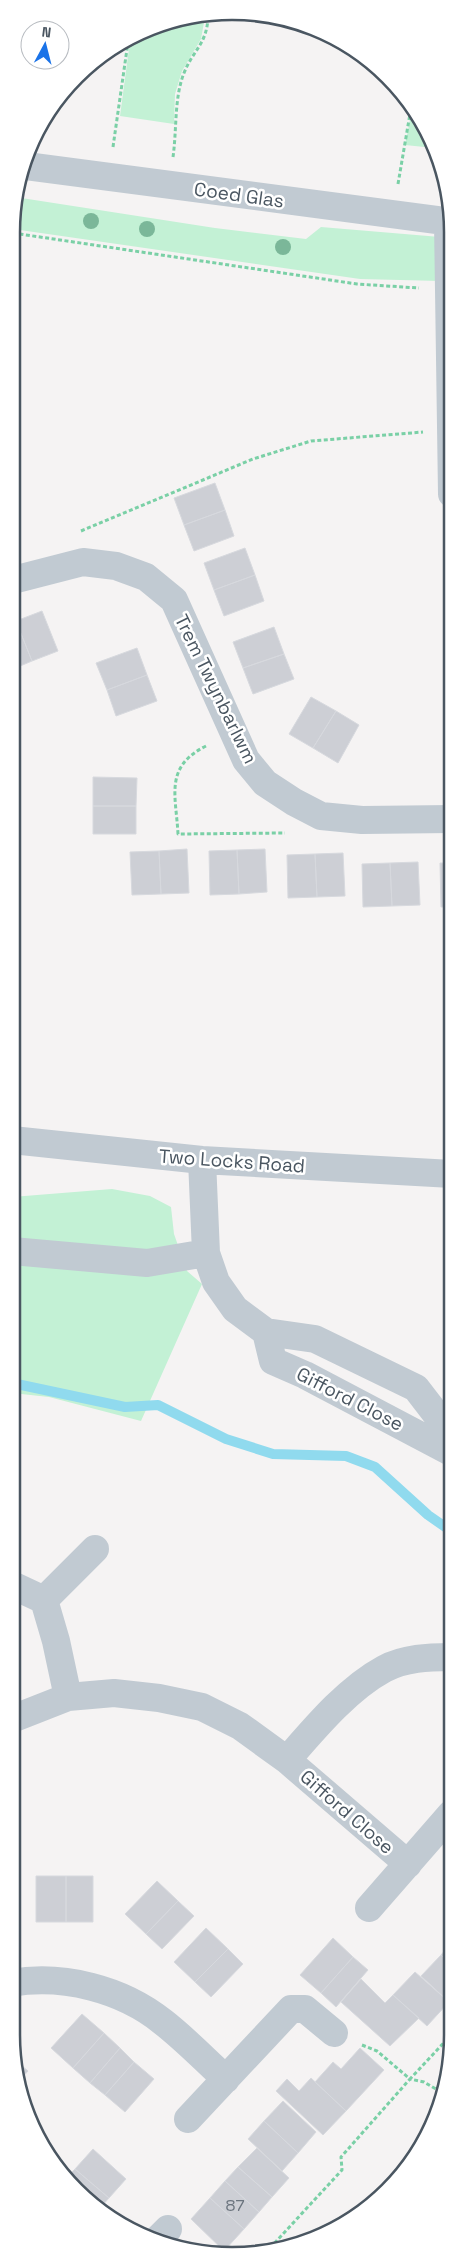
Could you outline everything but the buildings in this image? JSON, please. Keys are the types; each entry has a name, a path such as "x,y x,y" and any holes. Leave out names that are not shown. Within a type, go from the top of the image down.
{"street":[{"name":"Coed Glas","path":"30,167 444,221"},
{"name":"Trem Twynbarlwm","path":"20,578 83,562 116,566 146,577 174,600 246,760 265,783 294,802 321,816 362,820 444,819"},
{"name":"Two Locks Road","path":"20,1141 202,1160 444,1174"},
{"path":"202,1160 206,1254 216,1282 235,1309 266,1332 315,1339 416,1388 436,1414 444,1418"},
{"path":"20,1252 148,1263 206,1254"},
{"name":"Gifford Close","path":"266,1332 273,1361 305,1375 444,1448"},
{"path":"44,1600 95,1549"},
{"path":"20,1589 44,1600 56,1641 68,1697"},
{"name":"Gifford Close","path":"287,1760 346,1697 385,1669 426,1657 444,1657"},
{"name":"Gifford Close","path":"20,1717 68,1697 114,1693 159,1698 202,1707 240,1726 287,1760 408,1864"},
{"name":"Gifford Close","path":"369,1908 444,1822"},
{"path":"20,1981 33,1979 79,1984 119,1996 162,2021 226,2078"},
{"path":"188,2119 291,2009 305,2009 334,2033"}],"path":[{"path":"169,186 177,128 178,95 184,72 204,40 207,22"},
{"path":"108,178 127,47"},
{"path":"394,215 410,116"},
{"path":"20,234 357,284 444,290"},
{"path":"60,568 78,532 253,459 311,441 444,431"},
{"path":"234,733 199,750 182,763 175,779 178,834 288,833"},
{"path":"334,2033 377,2051 410,2080 424,2082 437,2090"},
{"path":"275,2243 342,2170 341,2157 444,2042"}],"green space":[{"path":"204,22 201,39 182,71 175,94 174,124 120,116 129,46 164,31"},
{"path":"410,118 426,147 405,145"},
{"path":"23,198 215,228 306,239 321,227 440,237 440,281 360,279 20,230"},
{"path":"112,1189 150,1196 171,1207 174,1234 187,1271 202,1284 141,1421 49,1397 20,1394 20,1196"}],"waterway":[{"path":"20,1385 125,1407 158,1405 226,1439 273,1454 346,1456 375,1467 428,1515 444,1526"}]}
